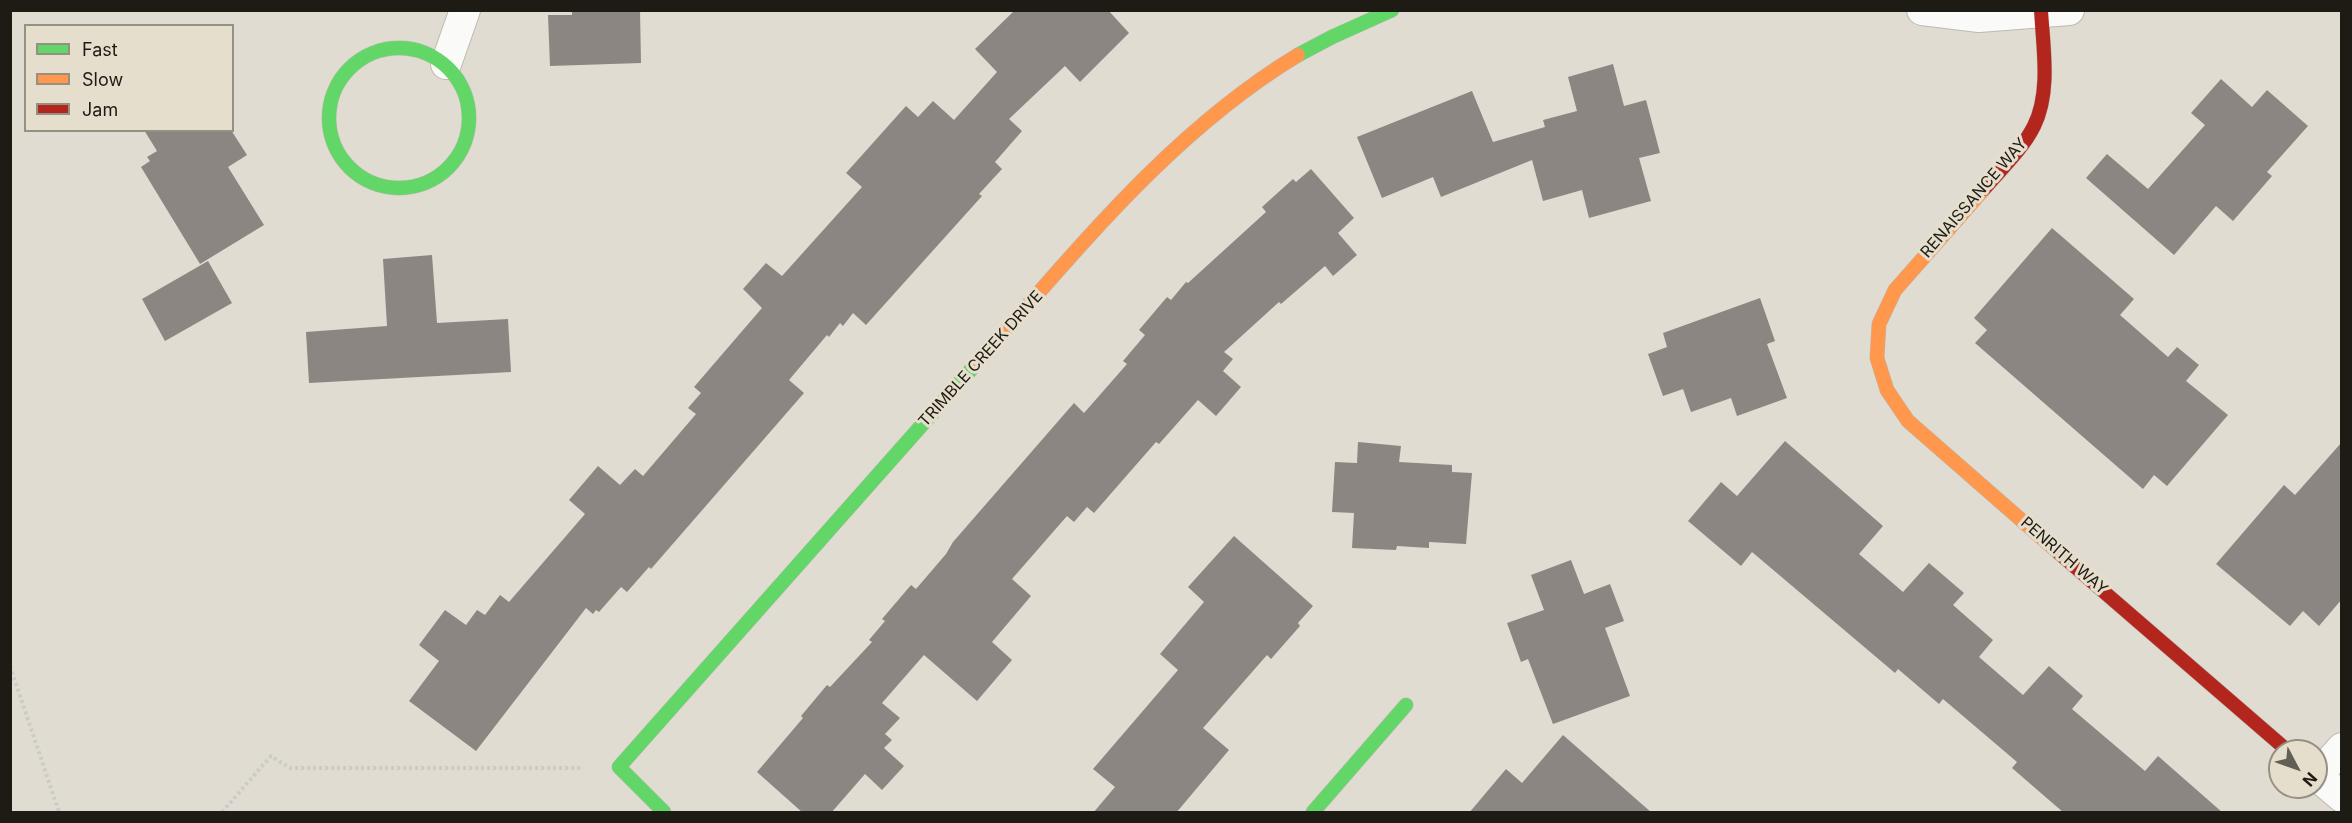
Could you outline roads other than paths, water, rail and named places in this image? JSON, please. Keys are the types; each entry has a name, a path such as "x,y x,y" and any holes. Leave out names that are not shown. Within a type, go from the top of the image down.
{"street":[{"path":"446,64 465,10"},
{"name":"TRIMBLE CREEK DRIVE","path":"664,813 619,767 1100,225 1163,158 1204,120 1250,86 1297,56 1392,10"},
{"path":"1922,10 1979,17 2050,12"},
{"name":"RENAISSANCE WAY","path":"1876,339 1885,305 1895,290 2017,151 2037,119 2050,12"},
{"path":"395,46 423,51 446,64 463,86 470,113 467,141 453,165 431,182 404,189 376,185 352,171 335,149 328,122 332,94 346,70 368,54 395,46"},
{"name":"PENRITH WAY","path":"1876,339 1877,362 1883,384 1893,404 1908,420 2274,739"},
{"path":"1313,813 1406,705"},
{"path":"2328,763 2342,748"},
{"path":"2328,785 2342,797"}]}
